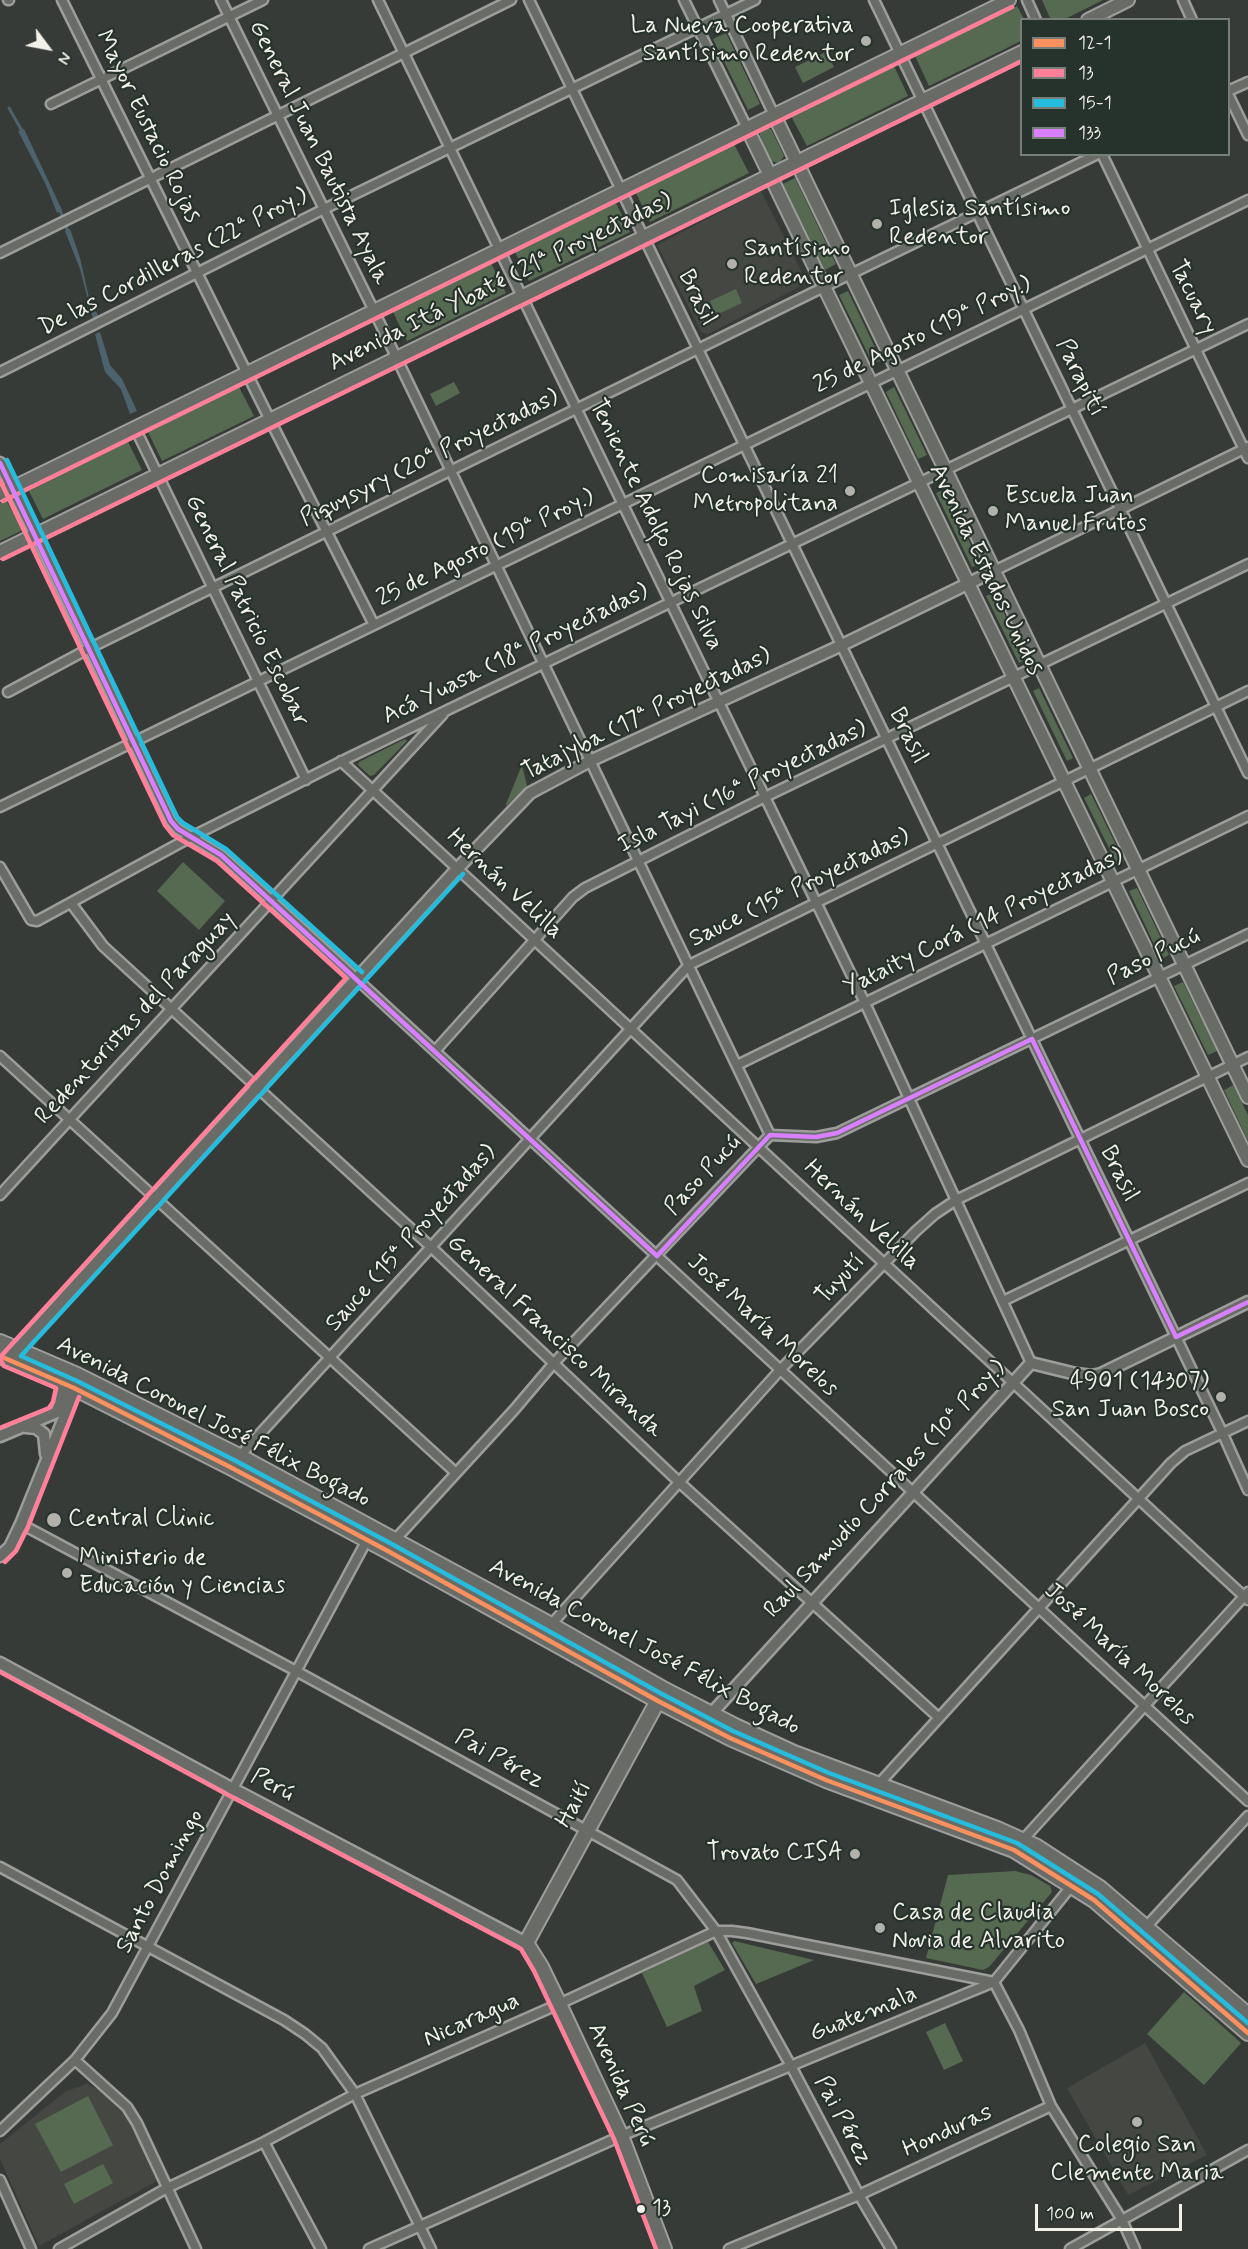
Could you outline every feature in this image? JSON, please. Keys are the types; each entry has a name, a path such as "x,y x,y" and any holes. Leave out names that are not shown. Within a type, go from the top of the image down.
{"main road":[{"name":"Avenida Itá Ybaté (21ª Proyectadas)","path":"0,494 1010,0"},
{"path":"1092,18 1128,0"},
{"name":"Avenida Itá Ybaté (21ª Proyectadas)","path":"0,552 1020,53"},
{"name":"Avenida Estados Unidos","path":"774,115 1248,1097"},
{"name":"Avenida Estados Unidos","path":"747,128 1248,1160"},
{"name":"Avenida Coronel José Félix Bogado","path":"0,1342 8,1355 71,1380 234,1462 546,1630 730,1738 825,1780 1018,1845"},
{"name":"Avenida Coronel José Félix Bogado","path":"661,1696 711,1714 794,1753 1018,1845 1077,1880 1146,1927 1248,2015"},
{"name":"Haití","path":"526,1944 661,1696"},
{"name":"Avenida Coronel José Félix Bogado","path":"1077,1880 1138,1937 1248,2033"},
{"name":"Avenida Perú","path":"526,1944 560,2004 621,2136 664,2249"}],"street":[{"name":"Mayor Eustacio Rojas","path":"62,0 270,420 375,625"},
{"name":"General Juan Bautista Ayala","path":"221,0 374,310 770,1135"},
{"path":"51,104 263,0"},
{"name":"Teniente Adolfo Rojas Silva","path":"378,0 865,1003 1031,1363"},
{"path":"0,253 511,0"},
{"name":"Brasil","path":"530,0 1248,1490"},
{"name":"Avenida Estados Unidos","path":"684,0 747,128"},
{"name":"Avenida Estados Unidos","path":"719,0 774,115"},
{"name":"De las Cordilleras (22ª Proy.)","path":"0,372 324,209 755,0"},
{"name":"Parapití","path":"874,0 1248,773"},
{"path":"1027,0 1035,18"},
{"path":"1183,0 1191,18"},
{"path":"1230,92 1248,82"},
{"path":"1230,97 1248,135"},
{"name":"Piquysyry (20ª Proyectadas)","path":"8,692 90,648 327,531 1096,156"},
{"name":"Tacuary","path":"1101,156 1247,451"},
{"name":"25 de Agosto (19ª Proy.)","path":"0,807 1248,200"},
{"name":"Acá Yuasa (18ª Proyectadas)","path":"0,867 34,922 191,837 341,761 1248,324"},
{"name":"General Patricio Escobar","path":"135,428 306,780"},
{"name":"Tatajyba (17ª Proyectadas)","path":"8,1355 530,793 590,761 842,645 1120,508 1247,451"},
{"path":"0,463 36,534"},
{"name":"José María Morelos","path":"36,534 171,821 178,829 221,855 357,978 1248,1801"},
{"name":"Isla Tayi (16ª Proyectadas)","path":"435,1051 573,897 585,888 765,797 1248,564"},
{"name":"Sauce (15ª Proyectadas)","path":"234,1462 688,965 1248,691"},
{"name":"Redentoristas del Paraguay","path":"0,1195 447,710"},
{"name":"Hernán Velilla","path":"341,761 759,1146 883,1265 1137,1500 1247,1597"},
{"name":"Yataity Corá (14 Proyectadas)","path":"737,1065 1248,816"},
{"name":"General Francisco Miranda","path":"71,903 103,946 171,1010 431,1247 810,1603 939,1718"},
{"name":"Paso Pucú","path":"389,1546 514,1410 553,1364 770,1135 816,1137 837,1133 1248,934"},
{"path":"0,1056 456,1473"},
{"name":"Tuyutí","path":"546,1630 781,1370 916,1231 956,1200 1248,1057"},
{"path":"1003,1301 1248,1183"},
{"name":"Raul Samudio Corrales (10ª Proy.)","path":"711,1714 1031,1363 1092,1376 1101,1374 1248,1302"},
{"path":"0,1436 54,1414 71,1380"},
{"path":"0,1556 10,1546 21,1524 68,1408 71,1380"},
{"path":"877,1786 1179,1456 1222,1432 1248,1421"},
{"path":"23,1427 42,1431 45,1437 47,1458"},
{"name":"Pai Pérez","path":"21,1524 296,1671 677,1880 716,1931 859,2195 891,2249"},
{"name":"Santo Domingo","path":"0,2131 75,2060 112,2013 370,1535"},
{"path":"1018,1845 1247,1597"},
{"name":"Perú","path":"0,1663 233,1790 526,1944"},
{"path":"1146,1927 1248,1816"},
{"path":"0,1867 284,2020 322,2048 355,2094 431,2249"},
{"name":"Guatemala","path":"369,2249 621,2136 994,1982 1077,1880"},
{"name":"Nicaragua","path":"59,2249 167,2188 264,2142 355,2094 560,2004 716,1931 747,1933 994,1982"},
{"path":"994,1982 1019,2030 1051,2106 1122,2220 1135,2249"},
{"path":"75,2060 127,2107 137,2123 196,2249"},
{"name":"Honduras","path":"729,2249 859,2195 1051,2106"},
{"path":"264,2142 321,2249"},
{"path":"1070,2249 1248,2150"},
{"path":"0,2180 31,2249"}],"shaded area":[{"name":"Santísimo Redentor","path":"761,191 807,283 708,334 701,332 657,245"},
{"name":"Colegio San Clemente Maria","path":"1145,2043 1207,2155 1128,2195 1067,2088"},
{"path":"87,2084 106,2094 131,2122 157,2181 39,2246 0,2159 0,2144 66,2091"}],"green space":[{"path":"1042,0 1103,0 1067,18 1050,18"},
{"path":"1017,6 1023,18 1020,18 1020,41 929,86 915,56"},
{"path":"726,33 760,104 748,110 713,39"},
{"path":"826,52 834,67 803,83 795,67"},
{"path":"894,66 908,96 807,146 791,116"},
{"path":"765,127 771,129 784,156 779,163 771,161 760,136 760,131"},
{"path":"734,144 749,173 650,222 636,193"},
{"path":"795,178 836,264 825,270 783,184"},
{"path":"616,203 630,232 529,281 515,252"},
{"path":"491,263 506,293 407,341 393,312"},
{"path":"736,289 742,303 716,315 710,301"},
{"path":"848,291 881,360 873,364 839,295"},
{"path":"454,382 460,393 436,406 430,394"},
{"path":"239,387 254,416 162,461 148,432"},
{"path":"894,387 927,455 918,459 886,392"},
{"path":"128,442 142,470 43,519 29,491"},
{"path":"944,490 980,564 972,567 936,493"},
{"path":"6,500 23,530 0,541 0,503"},
{"path":"994,592 1026,660 1019,663 986,596"},
{"path":"1039,688 1073,758 1067,761 1033,691"},
{"path":"405,739 407,741 374,775 370,776 358,765 359,762"},
{"path":"522,765 527,786 506,806 506,804"},
{"path":"1091,794 1124,861 1117,864 1084,798"},
{"path":"183,862 225,901 199,930 157,891"},
{"path":"1137,888 1169,955 1161,959 1129,891"},
{"path":"1183,982 1217,1051 1208,1055 1174,986"},
{"path":"1233,1085 1248,1115 1248,1141 1224,1090"},
{"path":"1015,1871 1031,1875 1050,1886 1052,1892 989,1967 983,1970 926,1958 948,1875"},
{"path":"734,1941 814,1960 756,1984 732,1943"},
{"path":"708,1942 725,1970 694,1986 702,2011 667,2027 642,1973"},
{"path":"1184,1992 1241,2043 1204,2085 1147,2034"},
{"path":"945,2023 963,2061 944,2070 926,2032"},
{"path":"88,2096 113,2145 61,2172 35,2124"},
{"path":"103,2164 113,2183 74,2204 64,2184"}],"water":[{"path":"24,129 62,210 57,213 46,185 18,131"},
{"path":"70,229 80,258 90,302 98,316 93,319 80,269 65,231"},
{"path":"100,332 110,365 122,379 137,411 130,414 121,389 105,372 95,334"}],"waterway":[{"path":"9,108 22,131"},
{"path":"59,207 68,232"}],"transit line":[{"name":"13","path":"3,501 1012,7"},
{"name":"13","path":"3,559 1020,62"},
{"name":"15-1","path":"7,460 177,817 226,849 362,972"},
{"name":"133","path":"0,463 171,821 178,829 221,855 657,1256"},
{"name":"13","path":"0,480 165,825 173,835 217,861 346,978 2,1355 1,1361 4,1366 56,1388 49,1408 0,1428"},
{"name":"15-1","path":"463,874 21,1356 77,1381 234,1460 733,1731 829,1773 1017,1843 1098,1894 1248,2023"},
{"name":"133","path":"1032,1039 1176,1337"},
{"name":"133","path":"657,1256 770,1135 816,1137 837,1133 1032,1039"},
{"name":"133","path":"1176,1337 1248,1302"},
{"name":"12-1","path":"0,1356 74,1388 230,1467 730,1738 826,1780 1014,1850 1094,1900 1248,2033"},
{"name":"13","path":"5,1562 16,1551 28,1527 79,1397"},
{"name":"13","path":"0,1672 521,1949 534,1971 614,2139 656,2249"}],"place":[{"name":"La Nueva Cooperativa Santísimo Redentor","path":"866,41"},
{"name":"Iglesia Santísimo Redentor","path":"877,224"},
{"name":"Santísimo Redentor","path":"732,264"},
{"name":"Comisaría 21 Metropolitana","path":"850,491"},
{"name":"Escuela Juan Manuel Frutos","path":"993,511"},
{"name":"4901 (14307) San Juan Bosco","path":"1221,1397"},
{"name":"Central Clinic","path":"54,1520"},
{"name":"Ministerio de Educación y Ciencias","path":"67,1573"},
{"name":"Trovato CISA","path":"855,1854"},
{"name":"Casa de Claudia Novia de Alvarito","path":"880,1928"},
{"name":"Colegio San Clemente Maria","path":"1137,2122"},
{"name":"13","path":"641,2209"}]}
